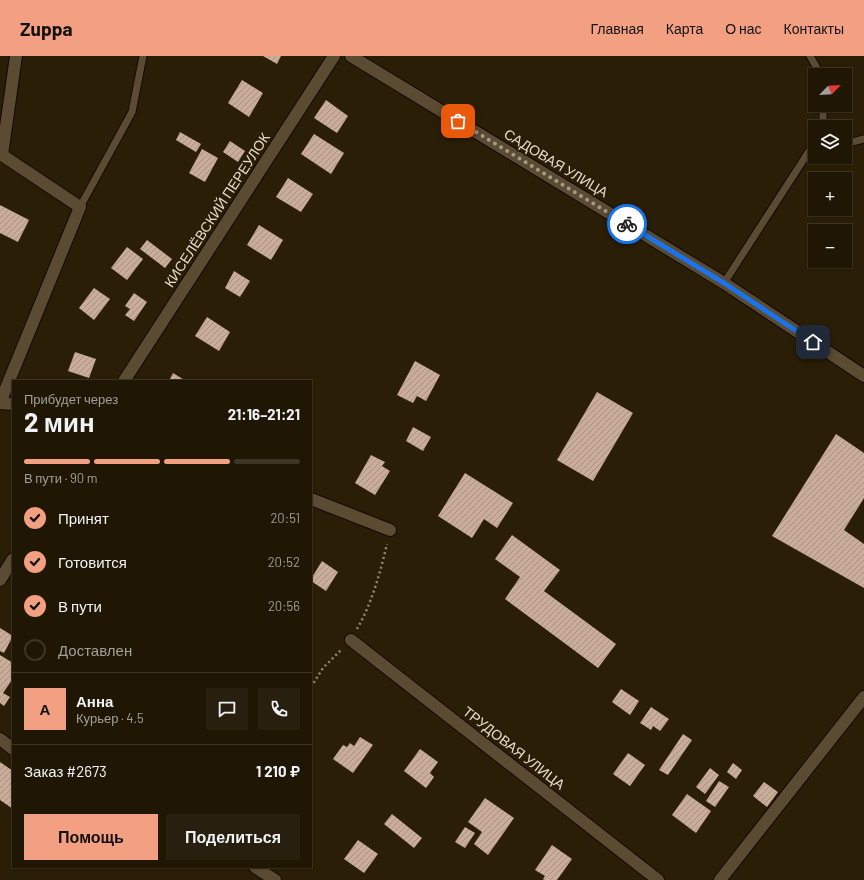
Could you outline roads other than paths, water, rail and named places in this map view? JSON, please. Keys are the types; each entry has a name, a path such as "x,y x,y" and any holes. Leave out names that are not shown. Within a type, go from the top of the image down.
{"street":[{"path":"12,404 0,403 80,207 2,155 16,56"},
{"name":"КИСЕЛЁВСКИЙ ПЕРЕУЛОК","path":"125,380 334,56"},
{"name":"САДОВАЯ УЛИЦА","path":"351,56 724,283 864,376"},
{"path":"312,499 390,530"},
{"path":"0,580 12,561"},
{"name":"ТРУДОВАЯ УЛИЦА","path":"351,640 658,880"},
{"path":"720,880 864,697"},
{"path":"0,739 12,748"},
{"path":"257,868 275,880"}],"lane":[{"path":"80,207 132,112 143,56"},
{"path":"810,56 818,68"},
{"path":"852,142 864,138"},
{"path":"724,283 808,152"}]}
